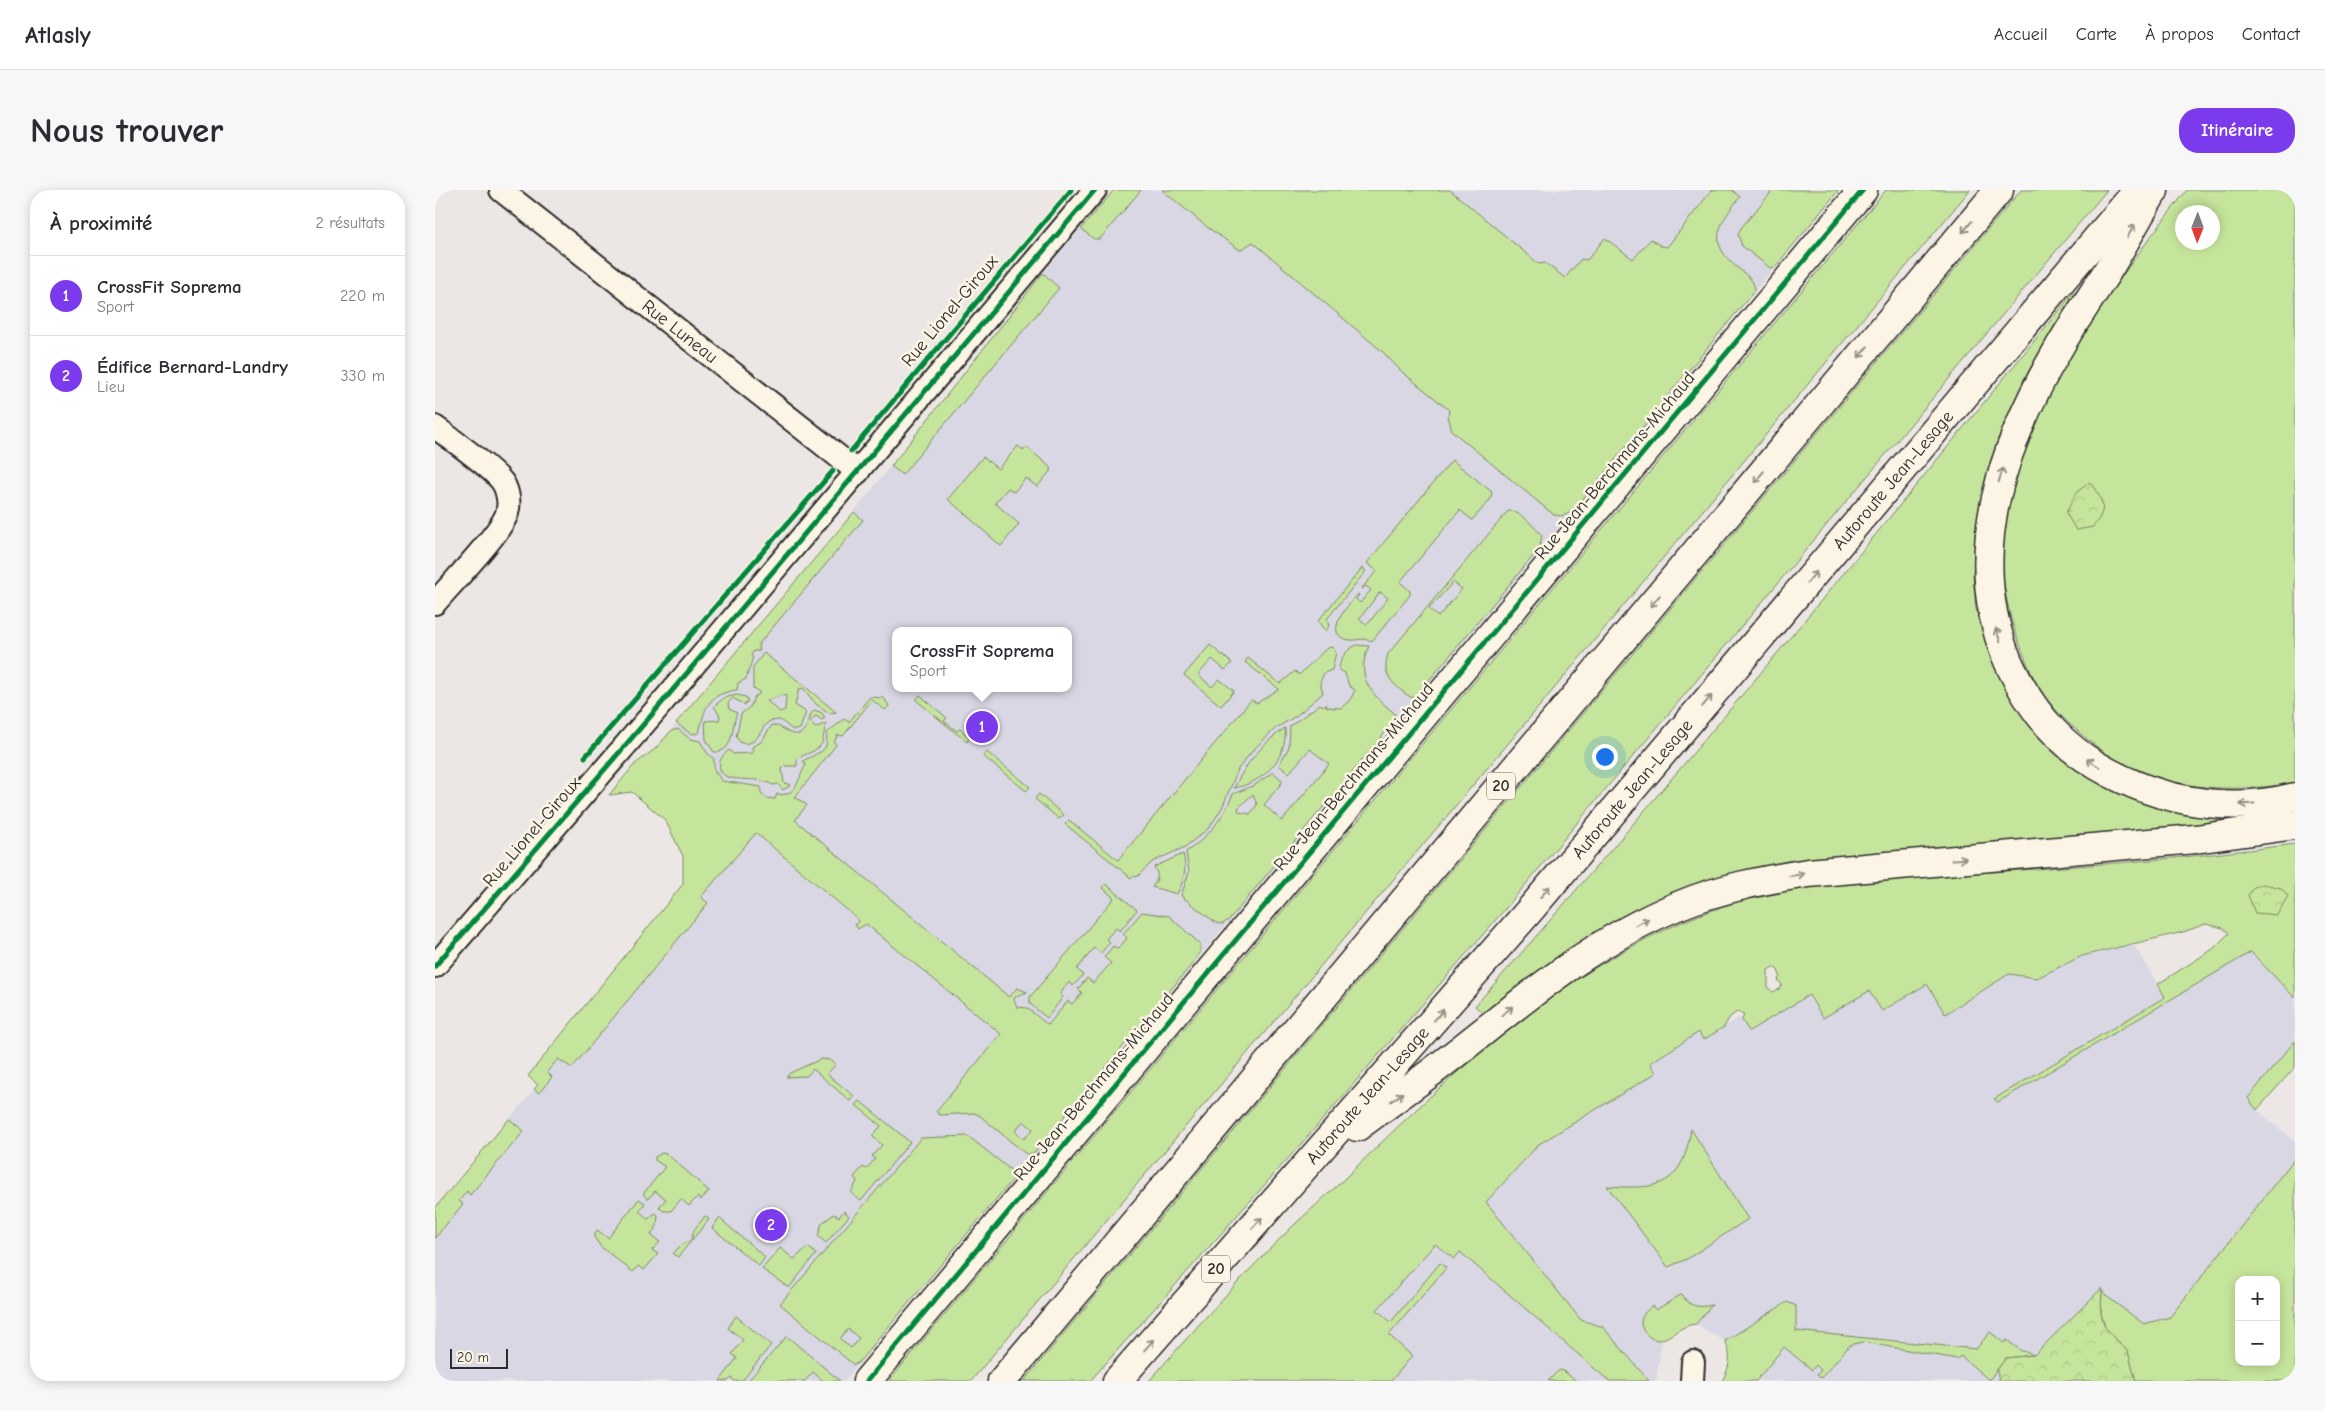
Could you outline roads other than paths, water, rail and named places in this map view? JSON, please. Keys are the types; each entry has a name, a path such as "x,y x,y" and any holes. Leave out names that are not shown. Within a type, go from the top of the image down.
{"main road":[{"name":"Rue Jean-Berchmans-Michaud","path":"867,1381 1863,190"},
{"name":"20","path":"1002,1381 1999,190"},
{"name":"Autoroute Jean-Lesage","path":"1117,1381 1315,1158 1530,910 2138,190"},
{"path":"2154,190 2051,362 2027,408 2009,453 1995,495 1988,542 1988,585 1993,616 2011,667 2033,706 2070,745 2104,770 2155,793 2197,802 2245,805 2295,797"},
{"path":"1315,1158 1442,1064 1530,992 1573,962 1636,925 1703,897 1752,883 1808,873 2195,839 2295,825"}],"street":[{"name":"Rue Luneau","path":"501,190 858,472"},
{"name":"Rue Lionel-Giroux","path":"435,966 858,472 1095,190"},
{"path":"435,427 499,478 507,493 508,504 507,513 499,528 435,603"}],"place":[{"name":"CrossFit Soprema","path":"982,727"},
{"name":"Édifice Bernard-Landry","path":"771,1225"}]}
